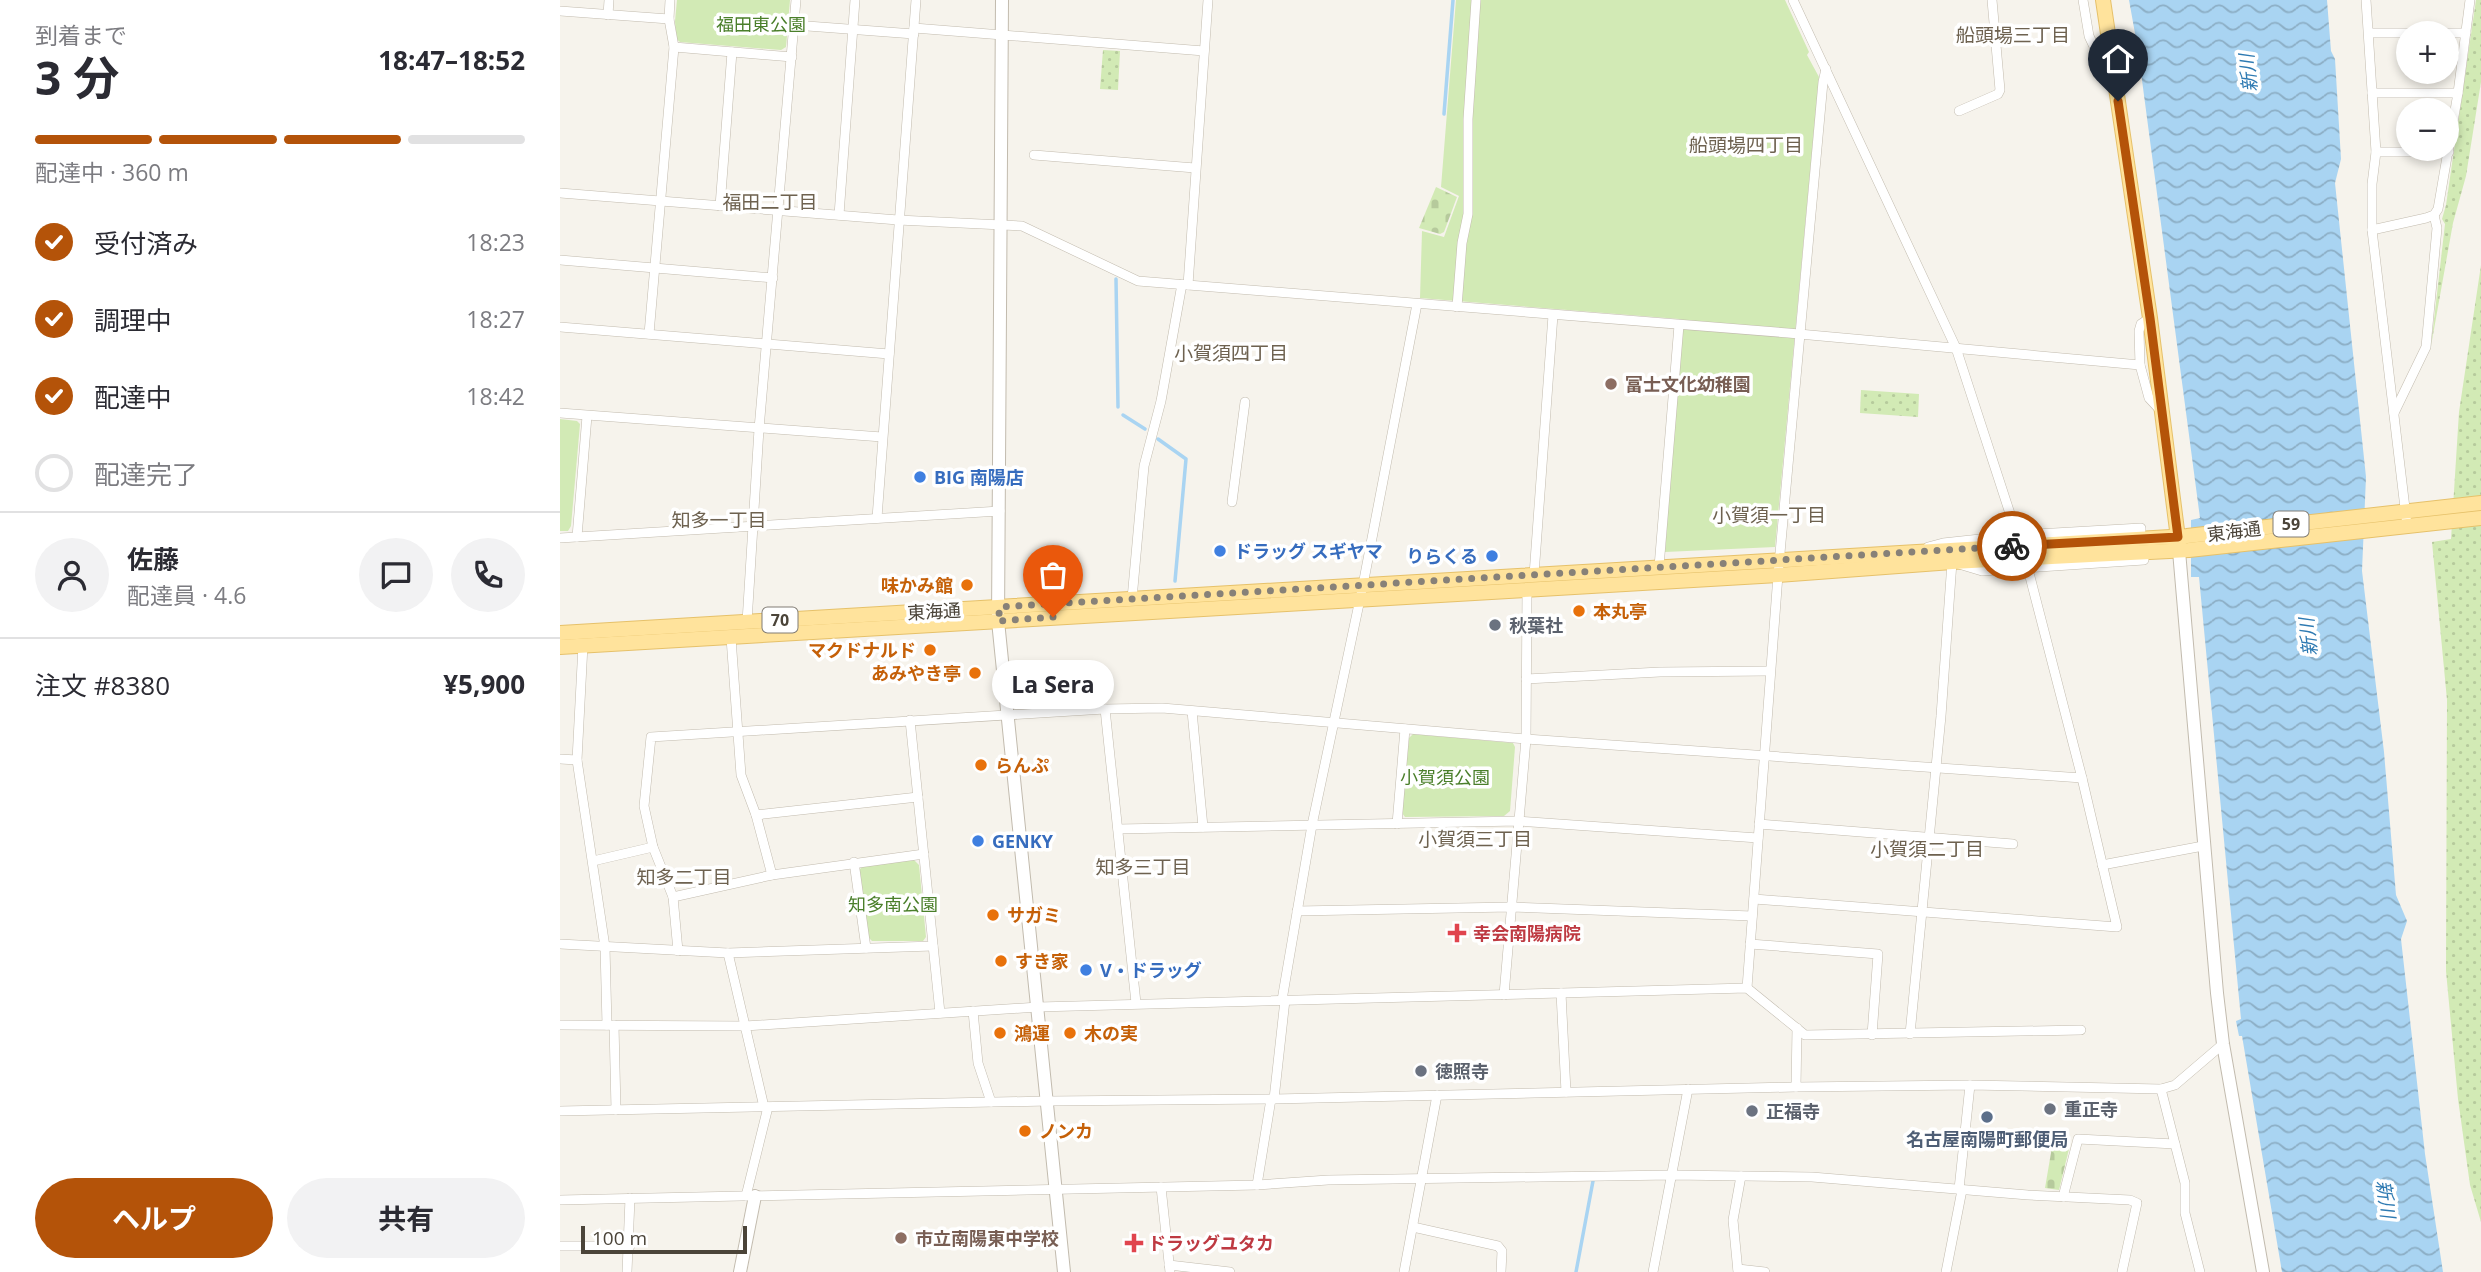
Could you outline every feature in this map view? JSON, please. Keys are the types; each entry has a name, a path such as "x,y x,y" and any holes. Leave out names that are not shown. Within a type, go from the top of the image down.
{"main road":[{"path":"2103,0 2183,543"},
{"name":"東海通","path":"2406,518 2481,502"},
{"name":"東海通","path":"560,633 747,622 999,614 1361,592 1534,575 1659,567 1779,568 1952,562 2183,543 2406,518 2481,517"},
{"name":"東海通","path":"560,647 731,638 1132,599 1527,589 1779,568 1910,552 2183,543"}],"street":[{"path":"608,15 609,0"},
{"path":"649,334 674,47 668,19 670,0"},
{"path":"747,622 759,429 780,211 796,0"},
{"path":"839,215 855,0"},
{"path":"877,518 916,0"},
{"path":"1002,0 999,614 1064,1272"},
{"path":"1132,599 1144,466 1161,401 1185,285 1208,0"},
{"path":"1457,307 1462,243 1468,214 1468,119 1476,0"},
{"path":"1793,0 1956,348 2017,536"},
{"path":"1959,111 1998,94 2000,90 1992,0"},
{"path":"2083,0 2089,36 2105,70 2114,70"},
{"path":"2366,0 2376,152 2372,184 2372,230 2406,518"},
{"path":"2457,98 2470,0"},
{"path":"560,11 668,19"},
{"path":"794,25 1002,34 1204,51"},
{"path":"2369,33 2466,33"},
{"path":"674,47 792,57"},
{"path":"720,206 733,51"},
{"path":"1747,988 1770,671 1826,69"},
{"path":"2372,93 2458,93"},
{"path":"2376,152 2396,152"},
{"path":"1034,155 1195,167"},
{"path":"2372,230 2434,215 2438,209 2447,161"},
{"path":"560,193 898,220 1022,226 1138,281 1800,334 2140,365"},
{"path":"2393,415 2426,347 2437,228 2434,215"},
{"path":"560,260 773,278"},
{"path":"1257,1185 1273,1100 1284,1000 1312,825 1417,304"},
{"path":"1534,575 1553,315"},
{"path":"2150,318 2141,324 2139,331 2140,365 2149,398 2163,414"},
{"path":"1659,567 1679,325"},
{"path":"560,327 889,354"},
{"path":"1233,502 1245,402"},
{"path":"560,413 882,437"},
{"path":"576,537 587,415"},
{"path":"560,538 1000,511"},
{"path":"1910,552 1942,543 2141,530"},
{"path":"2183,543 2203,846 2223,1044 2263,1272"},
{"path":"1910,1034 1930,838 1952,562 1982,571 2144,560 2143,558"},
{"path":"1754,899 2117,928 2082,778 2028,569"},
{"path":"1504,995 1525,739 1527,589"},
{"path":"731,638 741,775 756,815 772,875"},
{"path":"583,645 577,760 605,947 616,1110"},
{"path":"1526,679 1660,672 1770,671"},
{"path":"678,951 673,897 653,847 644,806 651,737 910,720 1162,708 1525,739 2082,778"},
{"path":"1105,709 1136,1003"},
{"path":"1192,711 1203,827"},
{"path":"910,720 940,1013"},
{"path":"1397,824 1405,729"},
{"path":"560,759 577,760"},
{"path":"756,815 918,797"},
{"path":"1118,829 1518,821 1758,838"},
{"path":"1759,824 2013,844"},
{"path":"2102,865 2203,846"},
{"path":"593,861 653,847"},
{"path":"673,897 772,875 924,854"},
{"path":"854,862 866,948"},
{"path":"1297,911 1511,907 1752,916"},
{"path":"560,944 728,953 933,946"},
{"path":"1750,944 1878,954 1872,1035"},
{"path":"728,953 766,1107 740,1272"},
{"path":"560,1025 745,1026 1136,1003 1747,988 1805,1035 2081,1030"},
{"path":"1562,993 1566,1092"},
{"path":"972,1011 978,1063 991,1102"},
{"path":"1796,1087 1797,1028"},
{"path":"560,1111 1048,1101 1273,1100 1796,1087 1970,1085 2161,1089 2175,1085 2223,1044"},
{"path":"1946,1272 1960,1189 1970,1085"},
{"path":"1653,1272 1688,1089"},
{"path":"2161,1089 2185,1182 2185,1213 2200,1272"},
{"path":"1404,1272 1437,1095"},
{"path":"2063,1197 2078,1139 2175,1144"},
{"path":"560,1200 1257,1185 1328,1180 1672,1175 1812,1177 2130,1200 2137,1203 2122,1272"},
{"path":"1741,1176 1733,1220 1738,1270 1765,1272"},
{"path":"1161,1187 1169,1269 1230,1272"},
{"path":"628,1272 630,1198"},
{"path":"1413,1227 1498,1246 1502,1251 1501,1272"},
{"path":"560,1246 629,1246"}],"green space":[{"name":"福田東公園","path":"677,0 790,0 786,47 781,50 680,42 676,39"},
{"path":"1456,0 1785,0 1819,77 1775,547 1665,552 1681,330 1679,319 1420,298 1422,231 1444,237 1459,196 1441,187"},
{"path":"2476,0 2481,0 2481,82 2466,176 2453,223 2431,346 2445,224 2442,219 2452,161 2459,161 2459,116"},
{"path":"1103,50 1120,51 1118,90 1100,89"},
{"path":"1436,187 1457,197 1444,232 1440,234 1419,228"},
{"path":"2481,265 2481,1222 2470,1185 2458,1099 2446,971 2447,700 2432,542 2451,539 2459,412"},
{"path":"1861,390 1919,394 1918,417 1860,413"},
{"path":"560,419 577,421 580,424 571,526 568,531 560,531"},
{"name":"小賀須公園","path":"1413,734 1513,743 1515,747 1510,811 1504,816 1405,817 1402,813 1409,738"},
{"name":"知多南公園","path":"914,860 919,865 926,937 923,941 872,941 869,938 859,871 862,866"},
{"path":"2052,1147 2069,1149 2059,1190 2045,1188"}],"water":[{"name":"新川","path":"2129,0 2327,0 2331,51 2335,59 2341,159 2335,183 2366,477 2362,571 2384,752 2396,895 2407,921 2401,939 2425,1154 2443,1272 2282,1272 2242,1036 2239,1036 2236,1021 2241,1019 2199,577 2191,577 2191,520 2200,518 2138,50"}],"waterway":[{"path":"1444,114 1453,0"},
{"path":"1116,279 1118,407"},
{"path":"1123,415 1145,429"},
{"path":"1158,439 1186,459 1175,581"},
{"path":"1576,1272 1593,1181"}],"way so far":[{"path":"1053,617 998,621 1000,607 2012,546"}],"place":[{"name":"富士文化幼稚園","path":"1611,384"},
{"name":"BIG 南陽店","path":"920,477"},
{"name":"ドラッグ スギヤマ","path":"1220,551"},
{"name":"りらくる","path":"1492,556"},
{"name":"味かみ館","path":"967,585"},
{"name":"本丸亭","path":"1579,611"},
{"name":"La Sera","path":"1053,617"},
{"name":"秋葉社","path":"1495,625"},
{"name":"マクドナルド","path":"930,650"},
{"name":"あみやき亭","path":"975,673"},
{"name":"らんぷ","path":"981,765"},
{"name":"GENKY","path":"978,841"},
{"name":"サガミ","path":"993,915"},
{"name":"幸会南陽病院","path":"1457,933"},
{"name":"すき家","path":"1001,961"},
{"name":"V・ドラッグ","path":"1086,970"},
{"name":"鴻運","path":"1000,1033"},
{"name":"木の実","path":"1070,1033"},
{"name":"徳照寺","path":"1421,1071"},
{"name":"重正寺","path":"2050,1109"},
{"name":"正福寺","path":"1752,1111"},
{"name":"名古屋南陽町郵便局","path":"1987,1117"},
{"name":"ノンカ","path":"1025,1131"},
{"name":"市立南陽東中学校","path":"901,1238"},
{"name":"ドラッグユタカ","path":"1134,1243"}],"district":[{"name":"船頭場三丁目","path":"2013,35"},
{"name":"船頭場四丁目","path":"1746,145"},
{"name":"福田二丁目","path":"770,202"},
{"name":"小賀須四丁目","path":"1231,353"},
{"name":"小賀須一丁目","path":"1769,515"},
{"name":"知多一丁目","path":"719,520"},
{"name":"小賀須三丁目","path":"1475,839"},
{"name":"小賀須二丁目","path":"1927,849"},
{"name":"知多三丁目","path":"1143,867"},
{"name":"知多二丁目","path":"684,877"}],"route":[{"path":"2012,546 2178,537 2150,318 2118,101"}]}
